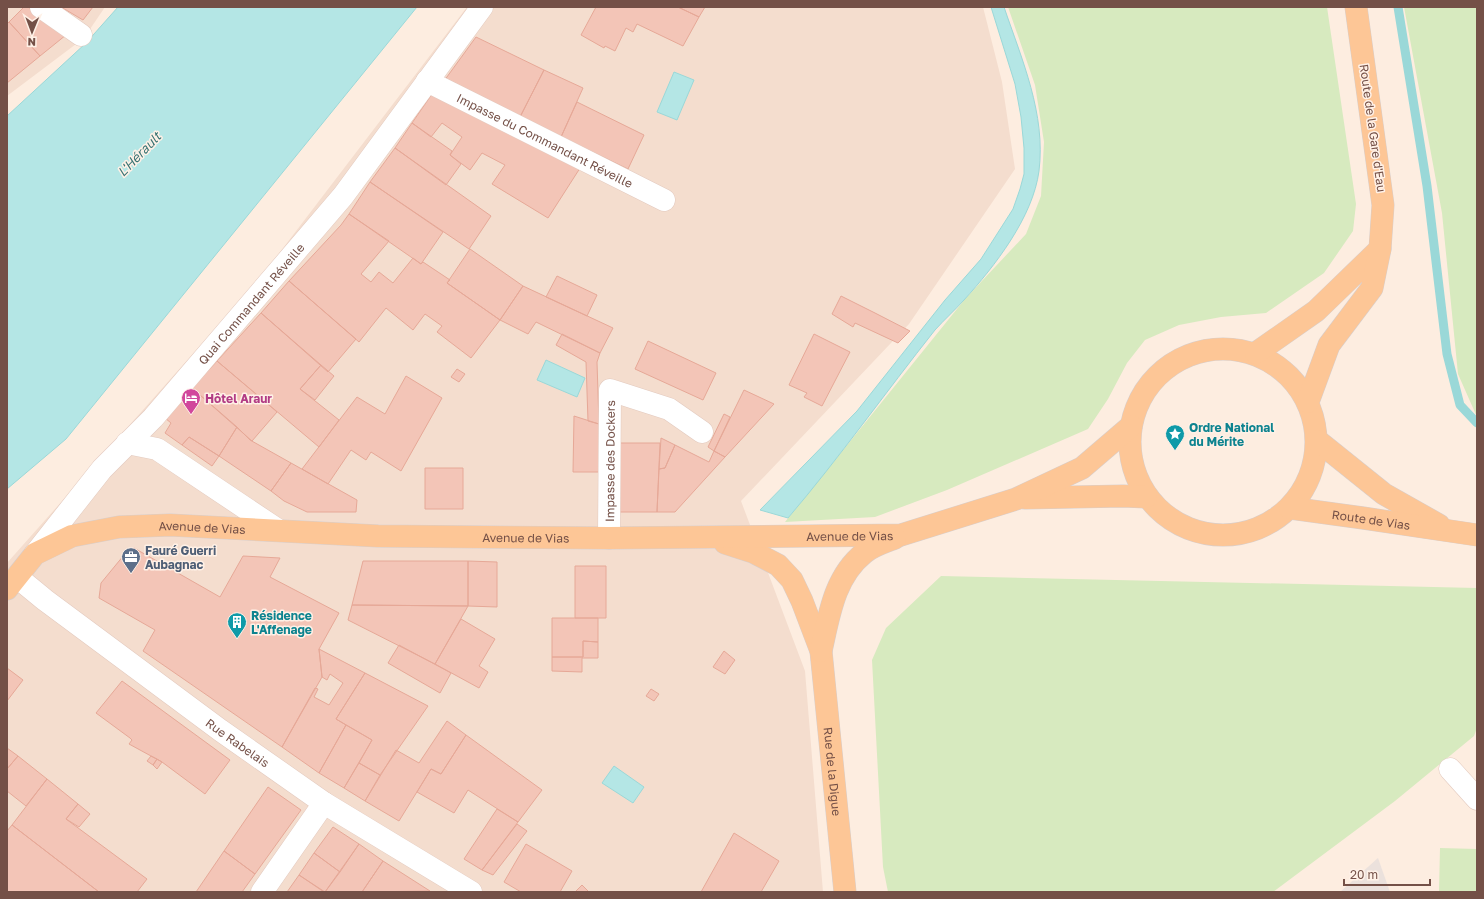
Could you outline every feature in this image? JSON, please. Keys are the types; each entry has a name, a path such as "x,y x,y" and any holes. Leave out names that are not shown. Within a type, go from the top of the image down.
{"main road":[{"name":"Route de la Gare d'Eau","path":"1308,402 1329,345 1372,288 1380,249 1383,205 1356,7"},
{"path":"1256,353 1316,311 1380,249"},
{"path":"1224,349 1256,353 1282,370 1297,385 1308,402 1314,419 1318,441 1311,476 1302,493 1290,508 1269,524 1244,533 1218,536 1192,530 1169,518 1155,508 1146,498 1132,465 1130,445 1131,426 1138,405 1148,386 1164,370 1182,359 1202,352 1224,349"},
{"name":"Avenue de Vias","path":"34,554 72,536 119,527 170,525 378,536 609,538 901,535 1016,499 1082,468 1131,426"},
{"name":"Route de Vias","path":"1318,441 1384,494 1452,532"},
{"name":"Avenue de Vias","path":"1016,499 1123,496 1146,498"},
{"name":"Route de Vias","path":"1290,508 1477,536"},
{"name":"Rue de la Digue","path":"821,651 835,592 850,568 864,552 901,535"},
{"name":"Rue de la Digue","path":"703,537 753,552 778,565 792,580 802,601 821,651 845,892"},
{"name":"Quai Commandant Réveille","path":"12,583 34,554"}],"street":[{"path":"41,7 82,35"},
{"name":"Quai Commandant Réveille","path":"34,554 98,475 127,443 153,418 343,196 482,7"},
{"name":"Impasse du Commandant Réveille","path":"427,81 664,200"},
{"name":"Impasse des Dockers","path":"609,538 610,390 669,409 702,432"},
{"path":"127,443 157,450 278,530"},
{"name":"Rue Rabelais","path":"12,583 45,600 220,730 324,803 470,892"},
{"path":"1450,769 1477,799"},
{"path":"262,892 324,803"}],"shaded area":[{"path":"7,7 105,7 84,38 7,96"},
{"path":"467,7 983,7 1002,82 1015,169 909,324 741,501 805,671 823,892 7,892 7,563 261,277"},
{"path":"1378,858 1390,892 1340,892"}],"green space":[{"path":"1008,7 1327,7 1356,204 1353,231 1324,273 1266,313 1221,317 1179,325 1145,340 1127,363 1108,399 1088,429 947,490 875,517 785,522 965,299 1026,234 1041,196 1044,142 1035,85"},
{"path":"1404,7 1477,7 1477,417 1458,374 1442,213"},
{"path":"941,576 1477,588 1477,728 1474,736 1395,801 1273,892 888,892 883,867 872,660 886,628"},
{"path":"1440,848 1477,849 1477,892 1439,892"}],"water":[{"name":"L'Hérault","path":"118,7 417,7 66,439 7,489 7,116 86,43"},
{"path":"991,7 1004,7 1025,67 1036,108 1040,150 1039,171 1029,206 1011,240 988,272 976,287 935,330 826,472 788,518 760,510 857,411 945,300 981,259 1013,209 1024,174 1024,148 1021,117 1015,84"},
{"path":"674,72 694,80 677,120 657,112"},
{"path":"546,360 585,378 577,397 537,380"},
{"path":"614,766 644,787 633,803 602,783"}],"building":[{"path":"24,7 28,7 66,35 40,56 9,22"},
{"path":"61,7 93,7 83,20"},
{"path":"596,7 678,7 699,17 683,46 637,24 633,32 626,28 615,51 605,46 604,48 581,35"},
{"path":"678,7 705,7 699,17"},
{"path":"9,22 40,56 7,83 7,24"},
{"path":"476,37 544,70 520,117 444,81"},
{"path":"544,70 583,88 561,137 520,117"},
{"path":"432,94 582,165 548,218 492,184 505,165 482,153 470,170 450,155 462,137 442,123 431,137 412,123"},
{"path":"577,102 644,135 628,169 561,137"},
{"path":"412,123 452,151 450,155 461,164 446,185 395,148"},
{"path":"395,148 491,216 469,249 370,182"},
{"path":"370,182 443,232 421,264 349,214"},
{"path":"349,214 389,241 361,274 371,282 379,272 393,283 413,258 421,264 423,262 450,280 447,283 500,320 471,358 437,332 442,326 425,314 413,330 386,308 359,342 289,281 341,225"},
{"path":"470,249 523,286 500,320 447,283"},
{"path":"557,276 597,295 587,316 546,297"},
{"path":"289,281 356,339 328,372 261,313"},
{"path":"523,286 613,328 600,353 536,322 528,334 500,320"},
{"path":"841,296 910,331 898,343 855,323 853,327 832,314"},
{"path":"261,313 321,365 300,389 339,420 319,447 217,361"},
{"path":"562,334 600,353 597,362 599,424 588,421 586,362 556,345"},
{"path":"814,334 850,352 822,406 804,397 807,393 789,385"},
{"path":"648,341 716,373 703,400 635,369"},
{"path":"217,361 277,412 252,441 192,388"},
{"path":"321,365 334,376 315,400 300,389"},
{"path":"457,369 465,374 459,382 451,377"},
{"path":"406,376 442,398 401,471 371,452 366,460 351,450 328,484 302,469 357,397 385,414"},
{"path":"192,388 237,427 219,456 189,437 182,445 165,433 171,423 165,418"},
{"path":"744,390 774,404 725,457 714,451"},
{"path":"724,414 730,417 714,451 708,447"},
{"path":"574,416 599,424 600,472 573,472"},
{"path":"237,427 250,440 291,463 271,491 219,456"},
{"path":"189,437 219,456 212,466 182,445"},
{"path":"661,438 675,445 665,468 659,469"},
{"path":"614,443 660,443 657,512 612,512"},
{"path":"675,445 709,462 714,451 725,457 675,512 657,512 659,469 665,468"},
{"path":"291,463 357,500 356,512 307,512 284,501 271,491"},
{"path":"425,468 463,468 463,509 425,509"},
{"name":"Résidence L'Affenage","path":"134,548 220,597 243,556 280,558 270,577 339,613 319,649 322,677 282,747 143,651 155,630 99,598 101,583 124,555"},
{"path":"363,561 468,561 468,606 352,605"},
{"path":"468,561 497,562 497,607 468,606"},
{"path":"575,566 606,566 606,618 575,618"},
{"path":"352,605 468,606 435,664 348,620"},
{"path":"552,618 598,618 598,642 583,641 583,657 552,657"},
{"path":"461,619 495,639 479,666 488,672 479,688 435,664"},
{"path":"583,641 598,642 598,658 582,658 582,672 552,671 552,657 583,657"},
{"path":"399,645 451,673 440,693 388,663"},
{"path":"319,649 365,673 336,719 346,725 319,773 282,747 315,688 318,689 314,697 329,705 343,683 330,674 327,680 322,677"},
{"path":"724,651 735,660 725,674 713,667"},
{"path":"7,668 23,680 7,701"},
{"path":"365,673 428,706 380,775 359,763 372,740 336,719"},
{"path":"122,681 230,760 205,794 162,762 129,744 132,740 130,738 96,713"},
{"path":"651,689 659,694 654,701 646,696"},
{"path":"447,721 466,735 441,774 431,769 399,821 365,801 396,750 419,763"},
{"path":"346,725 372,740 344,788 319,773"},
{"path":"466,735 542,790 518,822 468,790 454,813 417,792 431,769 441,774"},
{"path":"7,748 18,756 7,769"},
{"path":"18,756 47,779 26,806 7,791 7,769"},
{"path":"151,756 157,759 153,765 147,761"},
{"path":"157,759 162,762 157,769 153,765"},
{"path":"359,763 380,775 365,801 344,788"},
{"path":"47,779 78,804 66,819 147,879 137,892 99,892 12,825"},
{"path":"268,787 301,810 255,874 224,851"},
{"path":"78,804 90,814 79,827 66,819"},
{"path":"497,809 518,822 482,870 464,859"},
{"path":"517,824 527,831 493,875 482,870"},
{"path":"12,825 99,892 7,892 7,831"},
{"path":"333,827 359,844 340,872 314,853"},
{"path":"734,833 779,861 761,892 701,892"},
{"path":"359,844 383,861 362,892 325,892"},
{"path":"526,844 572,871 560,892 521,892 504,882"},
{"path":"224,851 255,874 242,892 196,892"},
{"path":"314,853 340,872 325,892 299,875"},
{"path":"383,861 430,891 362,892"},
{"path":"299,875 324,892 287,892"},
{"path":"582,885 589,892 575,892"}],"waterway":[{"path":"1398,7 1427,186 1447,354 1460,405 1477,423"}],"place":[{"name":"Hôtel Araur","path":"191,415"},
{"name":"Ordre National du Mérite","path":"1175,451"},
{"name":"Fauré Guerri Aubagnac","path":"131,574"},
{"name":"Résidence L'Affenage","path":"237,639"}]}
